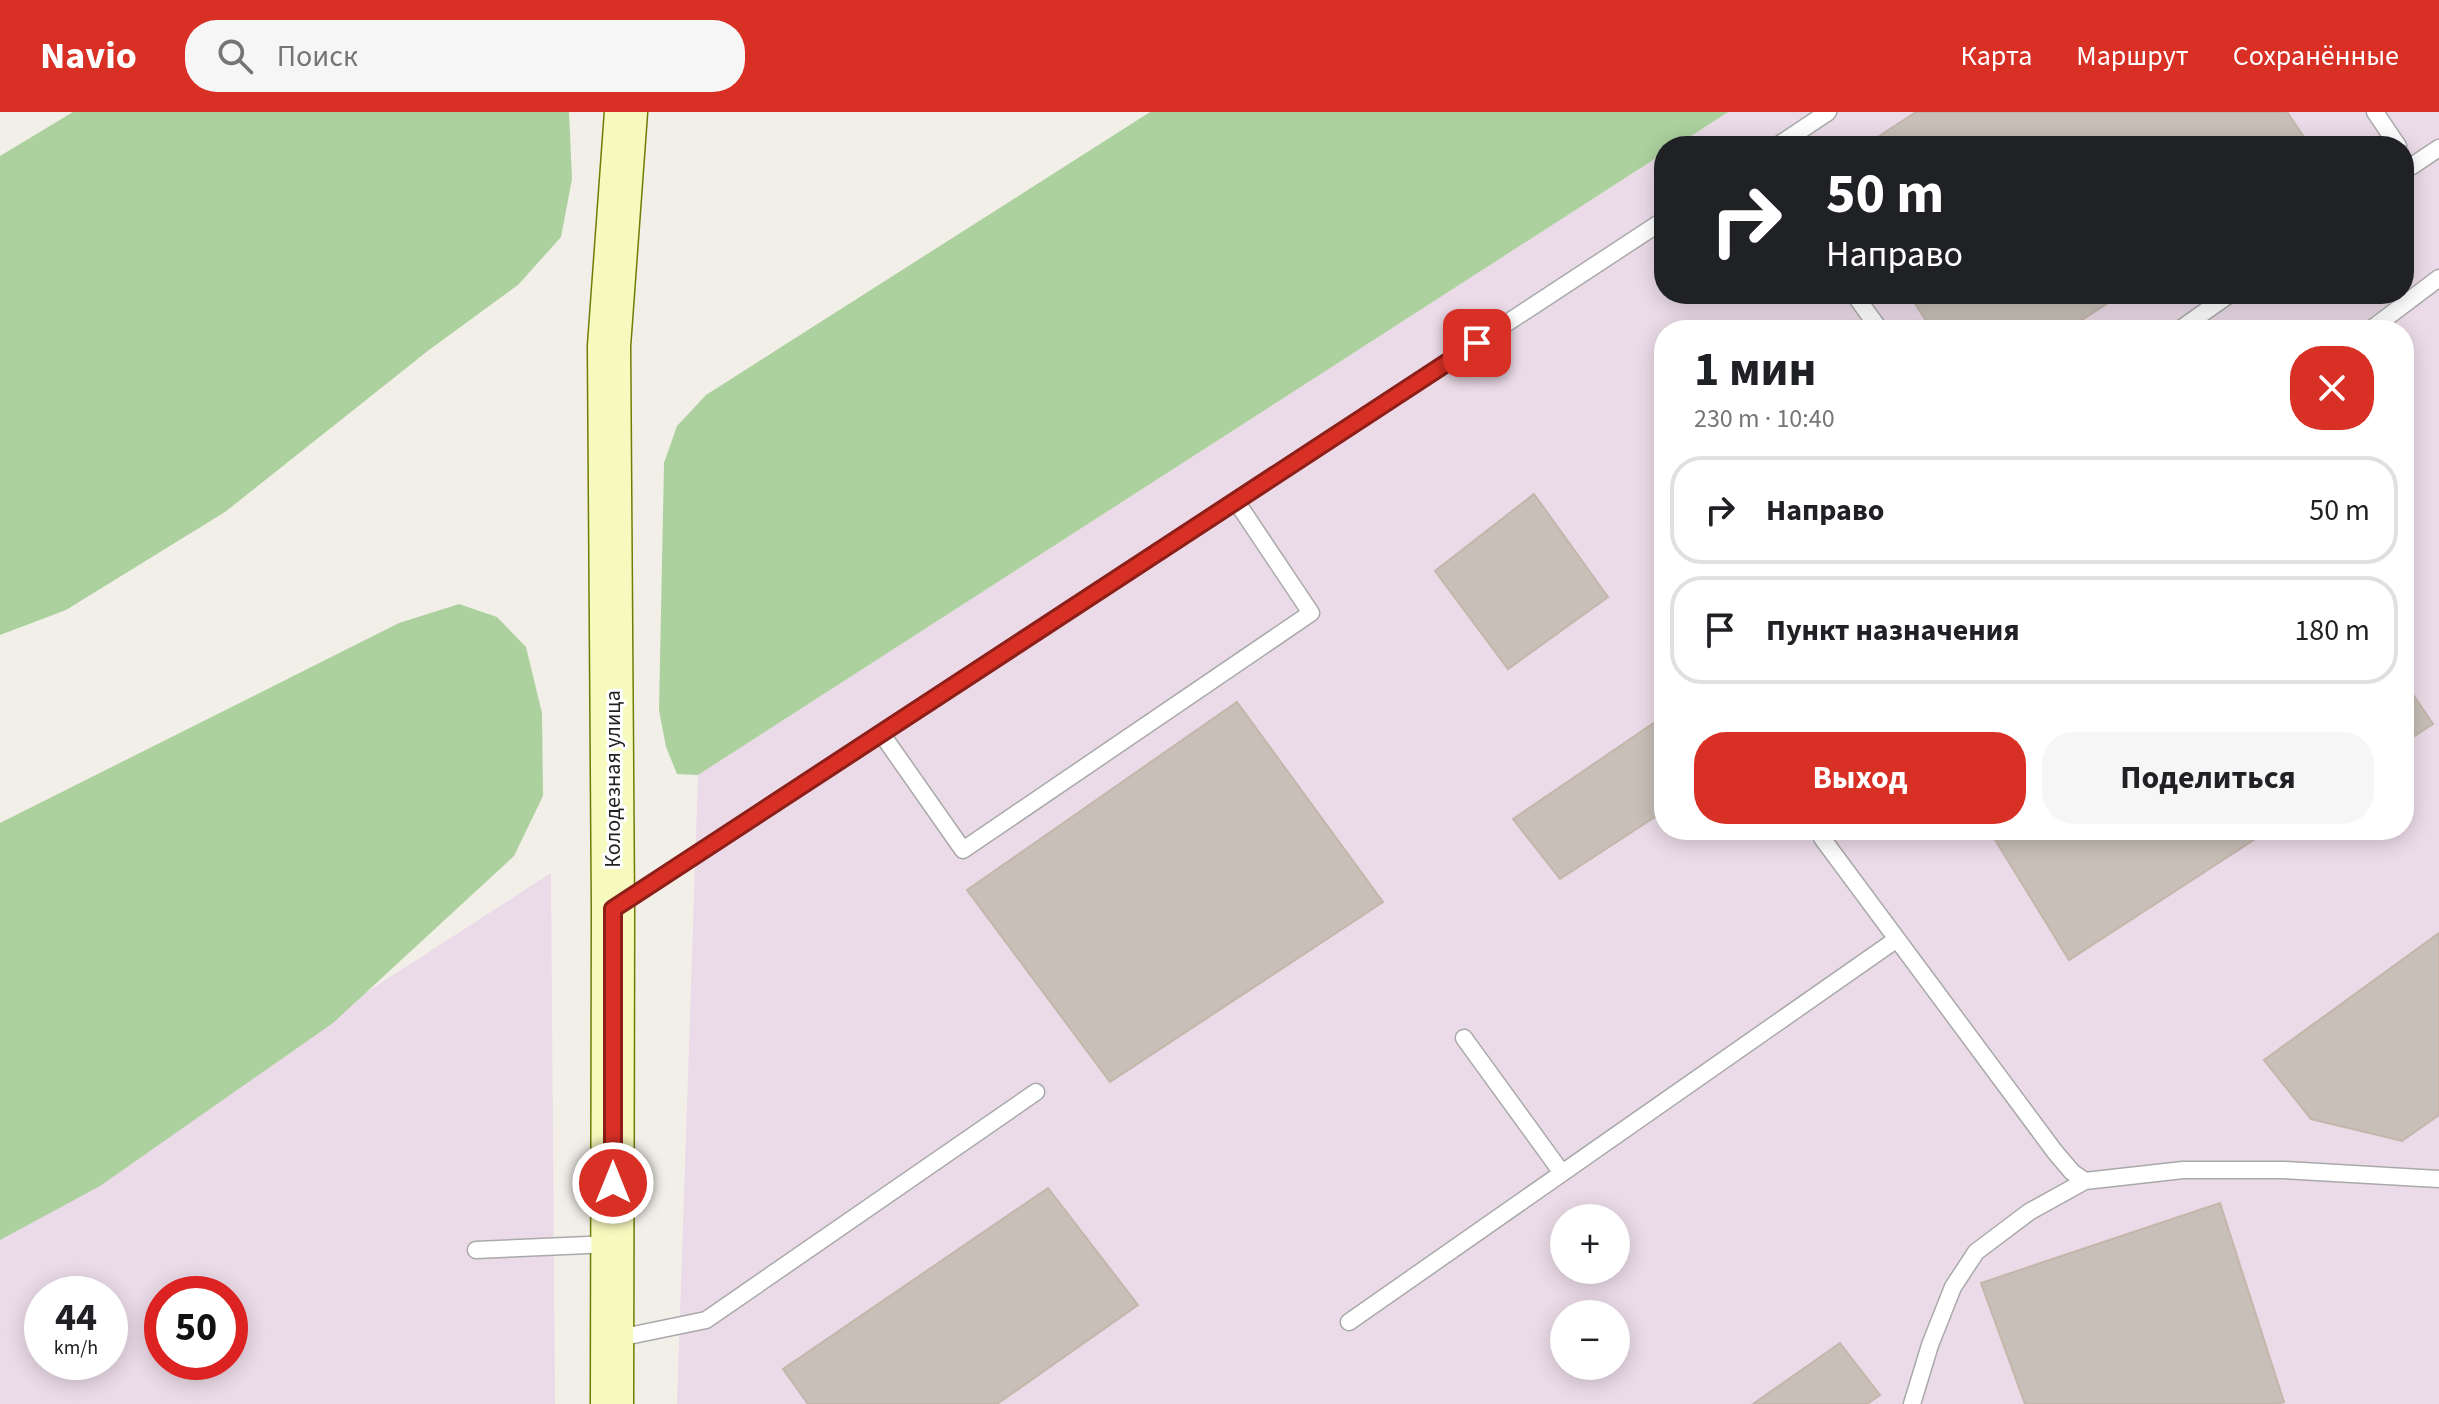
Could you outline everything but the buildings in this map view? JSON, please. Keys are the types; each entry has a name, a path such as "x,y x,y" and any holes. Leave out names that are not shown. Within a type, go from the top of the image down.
{"main road":[{"name":"Колодезная улица","path":"612,1404 613,909 609,346 626,112"}],"lane":[{"path":"1792,136 1828,112"},
{"path":"2375,112 2391,136"},
{"path":"2414,160 2439,148"},
{"path":"613,909 1654,227"},
{"path":"2414,297 2439,278"},
{"path":"2193,320 2216,304"},
{"path":"2383,320 2404,304"},
{"path":"881,733 963,850 1311,613 1236,501"},
{"path":"1823,840 2055,1152 2072,1172 2085,1181"},
{"path":"1349,1322 1897,939"},
{"path":"1464,1038 1562,1173"},
{"path":"613,1339 706,1320 1036,1092"},
{"path":"1912,1404 1930,1345 1953,1287 1976,1252 2029,1212 2085,1181 2198,1170 2284,1170 2439,1179"},
{"path":"476,1250 613,1243"}],"shaded area":[{"path":"1728,112 2439,112 2439,1404 677,1404 698,775 1654,159 1654,304 2414,304 2414,136 1691,136"},
{"path":"551,873 555,1404 0,1404 0,1229"}],"green space":[{"path":"73,112 569,112 572,179 561,237 518,285 429,350 225,512 66,610 0,635 0,156"},
{"path":"1150,112 1728,112 1691,136 1654,136 1654,159 698,775 677,774 666,747 659,710 664,463 677,426 706,395"},
{"path":"459,604 497,617 526,647 542,713 543,796 514,856 333,1023 100,1186 0,1240 0,823 399,623"}],"route":[{"path":"613,1183 613,909 1477,343"}]}
